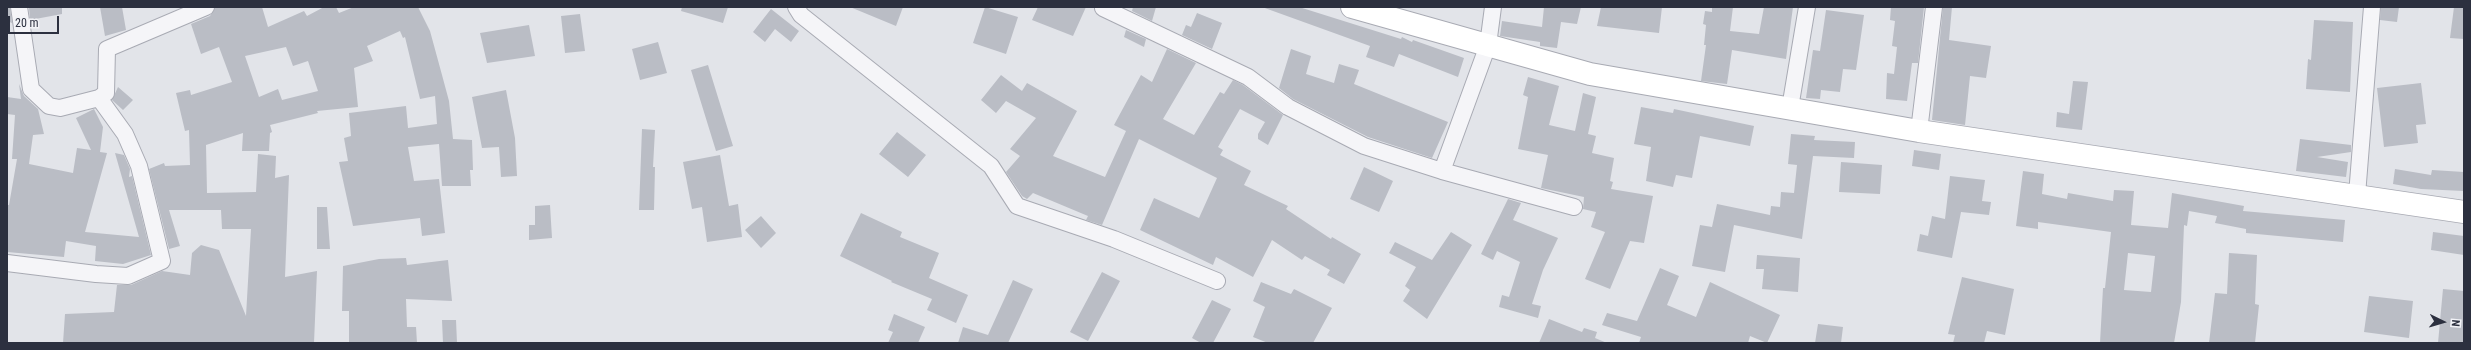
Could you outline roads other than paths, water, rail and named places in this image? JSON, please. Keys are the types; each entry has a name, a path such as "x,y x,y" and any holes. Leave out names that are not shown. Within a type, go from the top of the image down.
{"main road":[{"path":"1352,7 1590,74 1919,131 2357,194 2464,212"}],"street":[{"path":"19,7 31,89 48,106 60,108 99,98 106,93 107,49 206,7"},
{"path":"796,7 801,15 991,166 1017,206 1114,239 1217,281"},
{"path":"1442,171 1488,46 1494,7"},
{"path":"1790,108 1807,7"},
{"path":"1919,131 1934,7"},
{"path":"2357,194 2372,7"},
{"path":"1103,8 1248,77 1288,107 1364,146 1442,171 1574,207"},
{"path":"7,263 96,274 128,276 162,260 139,166 125,134 99,98"}]}
